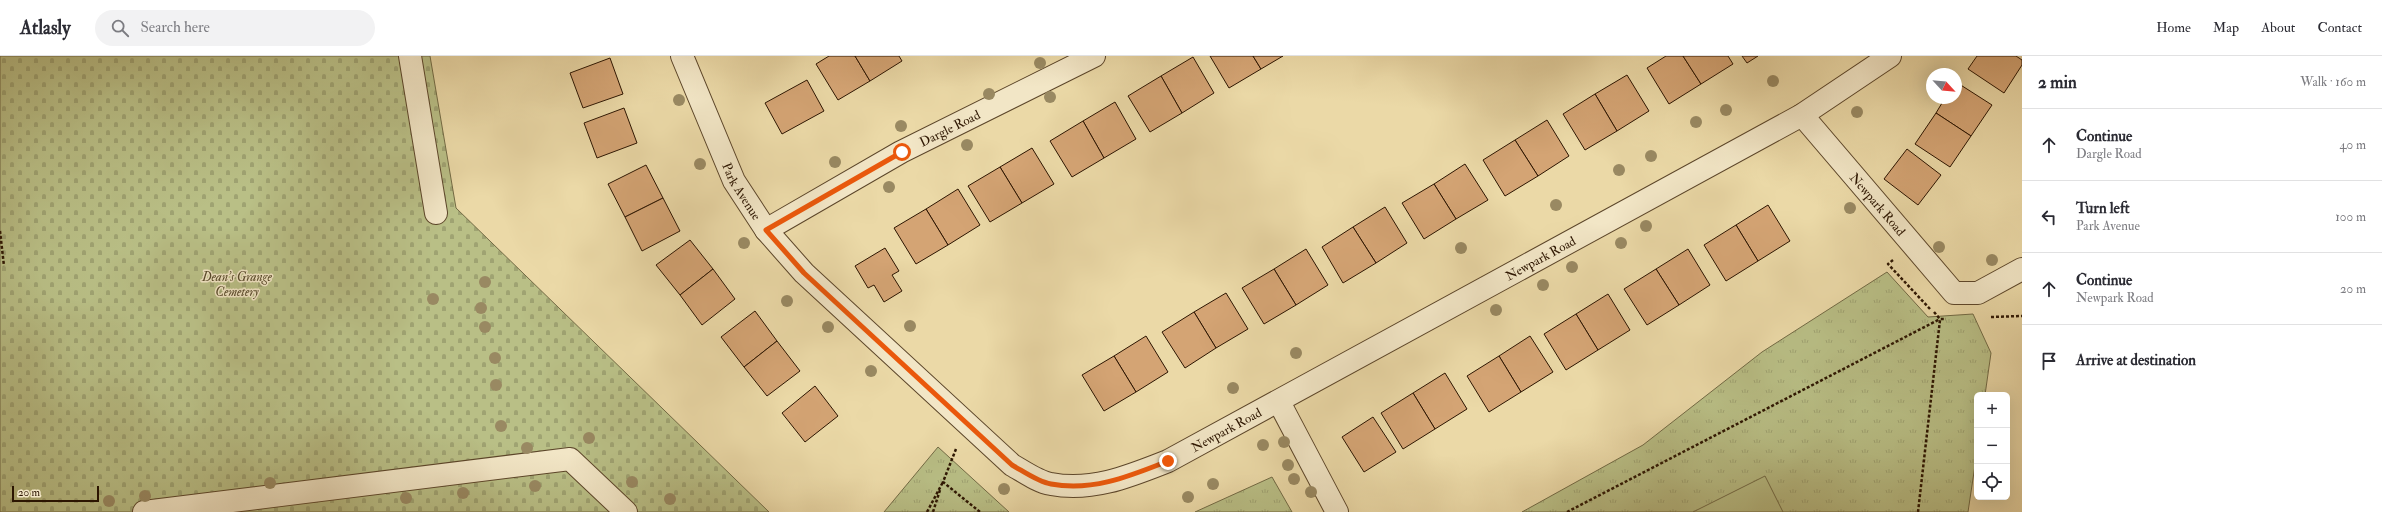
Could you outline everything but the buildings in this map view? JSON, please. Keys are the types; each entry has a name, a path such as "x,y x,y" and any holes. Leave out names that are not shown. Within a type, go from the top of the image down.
{"street":[{"path":"410,56 436,213"},
{"name":"Park Avenue","path":"682,56 734,181 766,230 804,273 1012,465 1049,484 1081,487"},
{"name":"Dargle Road","path":"766,230 902,152 1094,56"},
{"name":"Newpark Road","path":"1081,487 1120,480 1168,461 1279,402 1360,355 1802,114 1890,56"},
{"name":"Newpark Road","path":"1802,114 1954,293 1978,293 2022,269"},
{"path":"1279,402 1337,512"},
{"path":"144,512 570,459 626,512"}],"path":[{"path":"0,230 4,266"},
{"path":"1567,512 1940,319 1918,512"},
{"path":"933,512 966,424"},
{"path":"927,512 943,482"},
{"path":"943,482 980,512"}],"green space":[{"name":"Dean's Grange Cemetery","path":"0,56 430,56 456,208 769,512 0,512"},
{"path":"1887,272 1928,317 1973,314 1991,353 1985,392 1974,392 1974,472 1968,512 1522,512 1643,445 1762,352"},
{"path":"938,447 1009,512 884,512"},
{"path":"1765,476 1783,512 1693,512"},
{"path":"1272,477 1292,512 1195,512"}],"route":[{"path":"902,152 766,230 804,273 1012,465 1049,484 1081,487 1120,480 1168,461"}]}
